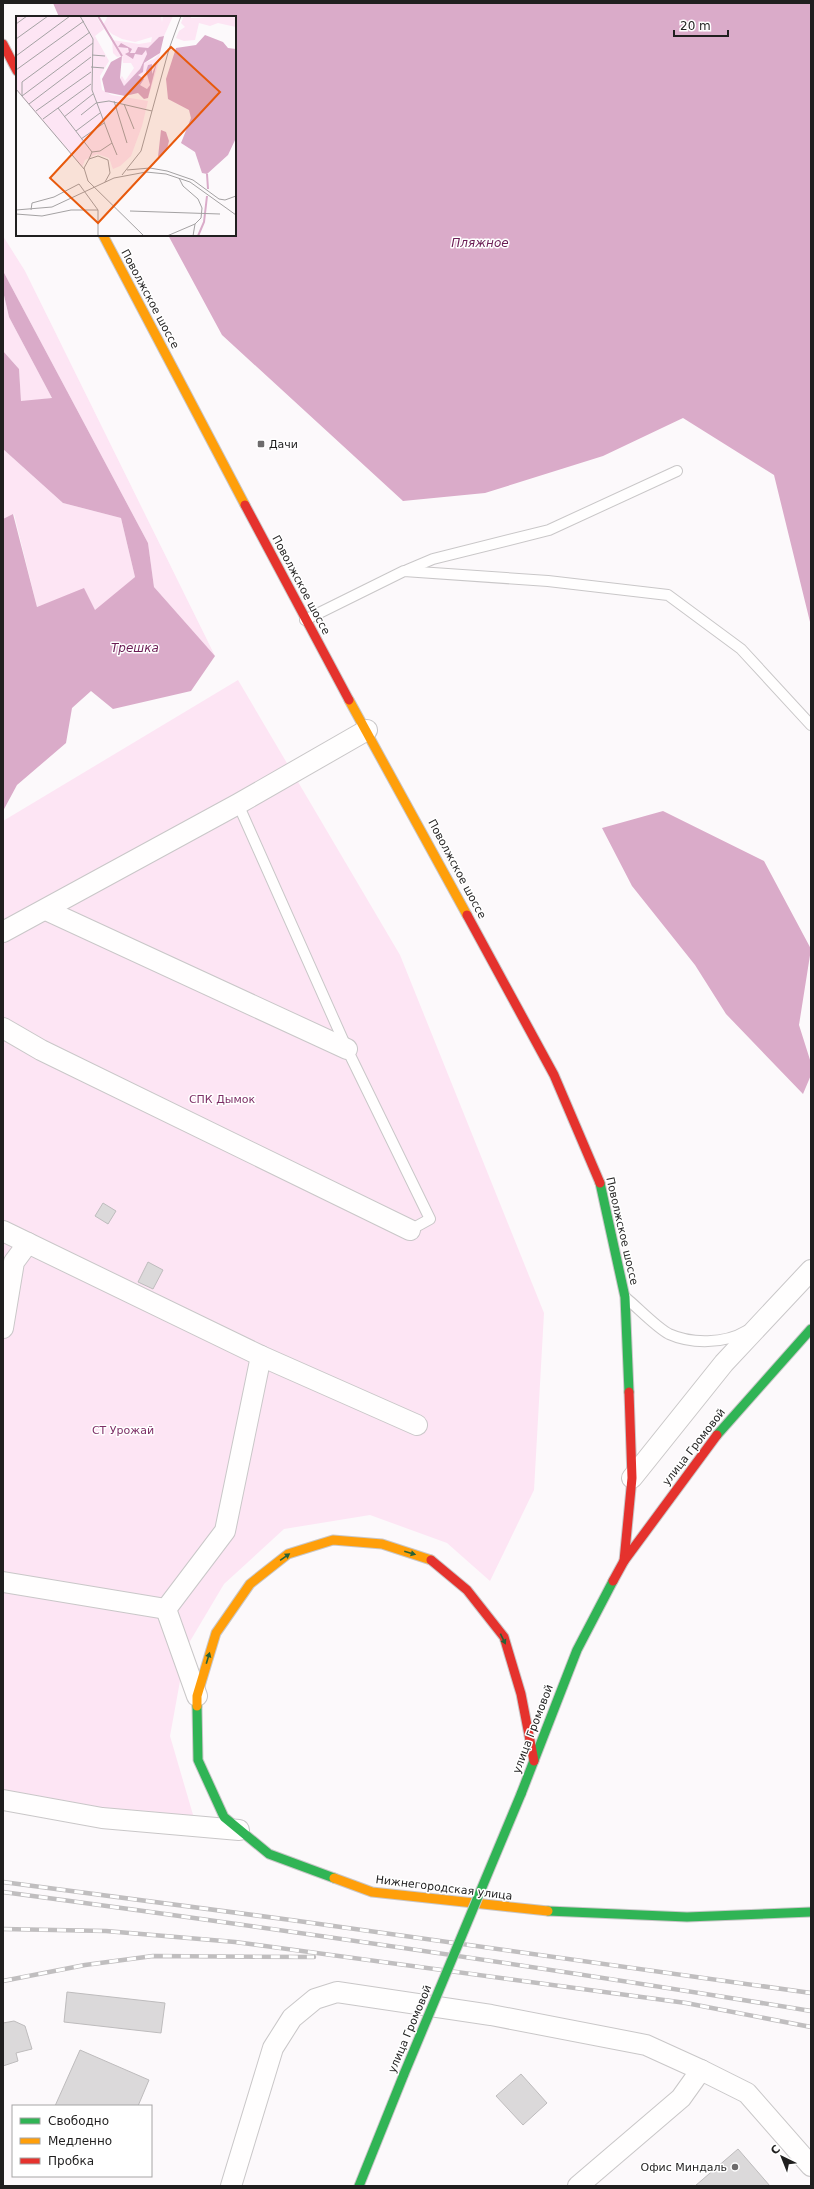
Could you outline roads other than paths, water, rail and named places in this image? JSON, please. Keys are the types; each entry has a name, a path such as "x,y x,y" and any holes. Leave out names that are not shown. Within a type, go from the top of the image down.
{"main road":[{"path":"3,44 16,69"},
{"name":"Поволжское шоссе","path":"104,236 305,620 367,730 554,1075 599,1180 625,1297 632,1478 624,1561"},
{"name":"улица Громовой","path":"359,2186 521,1794 577,1650 624,1561 714,1437 811,1329"},
{"name":"Нижнегородская улица","path":"534,1761 521,1694 504,1637 467,1590 430,1559 382,1544 333,1540 288,1554 250,1584 216,1633 197,1696 198,1760 224,1817 269,1854 372,1892 542,1911 687,1917 811,1912"}],"street":[{"path":"3,932 46,910 238,804 367,730"},
{"path":"46,910 347,1049"},
{"path":"3,1028 41,1050 410,1230"},
{"path":"3,1230 261,1356 416,1425"},
{"path":"3,1328 14,1262 28,1243"},
{"path":"632,1478 724,1363 811,1270"},
{"path":"166,1608 225,1531 261,1356"},
{"path":"3,1582 166,1608"},
{"path":"166,1608 197,1696"},
{"path":"3,1800 102,1818 239,1830"},
{"path":"231,2186 273,2048 292,2018 315,1999 337,1992 491,2015 646,2045 747,2093 811,2166"},
{"path":"578,2186 681,2098 701,2070"}],"lane":[{"path":"305,620 404,571 433,559 549,530 677,471"},
{"path":"404,571 548,581 668,595 741,649 811,725"},
{"path":"238,804 347,1049 430,1219 410,1230"},
{"path":"625,1297 668,1333 702,1342 738,1336 763,1321"}],"water":[{"name":"Пляжное","path":"53,3 811,3 811,626 774,475 683,418 603,456 485,493 403,501 222,335 169,236 236,236 236,16 59,16"},
{"name":"Трешка","path":"3,271 148,543 154,587 215,656 191,691 113,709 91,691 72,708 66,743 17,785 3,811 3,519 13,514 37,607 84,588 95,610 135,577 121,518 63,503 3,449 3,351 19,369 21,401 52,398 9,317 3,291"},
{"path":"663,811 764,861 811,949 799,1025 811,1063 811,1075 803,1094 726,1014 695,965 632,886 602,828"}],"railway":[{"path":"3,1882 291,1920 811,1993"},
{"path":"3,1892 407,1948 811,2011"},
{"path":"3,1929 106,1931 235,1942 686,2003 811,2027"},
{"path":"3,1981 85,1965 153,1956 314,1957"}],"place":[{"name":"Дачи","path":"261,444"},
{"name":"Офис Миндаль","path":"735,2167"}],"park label":[{"name":"СПК Дымок","path":"222,1099"},
{"name":"СТ Урожай","path":"123,1430"}]}
